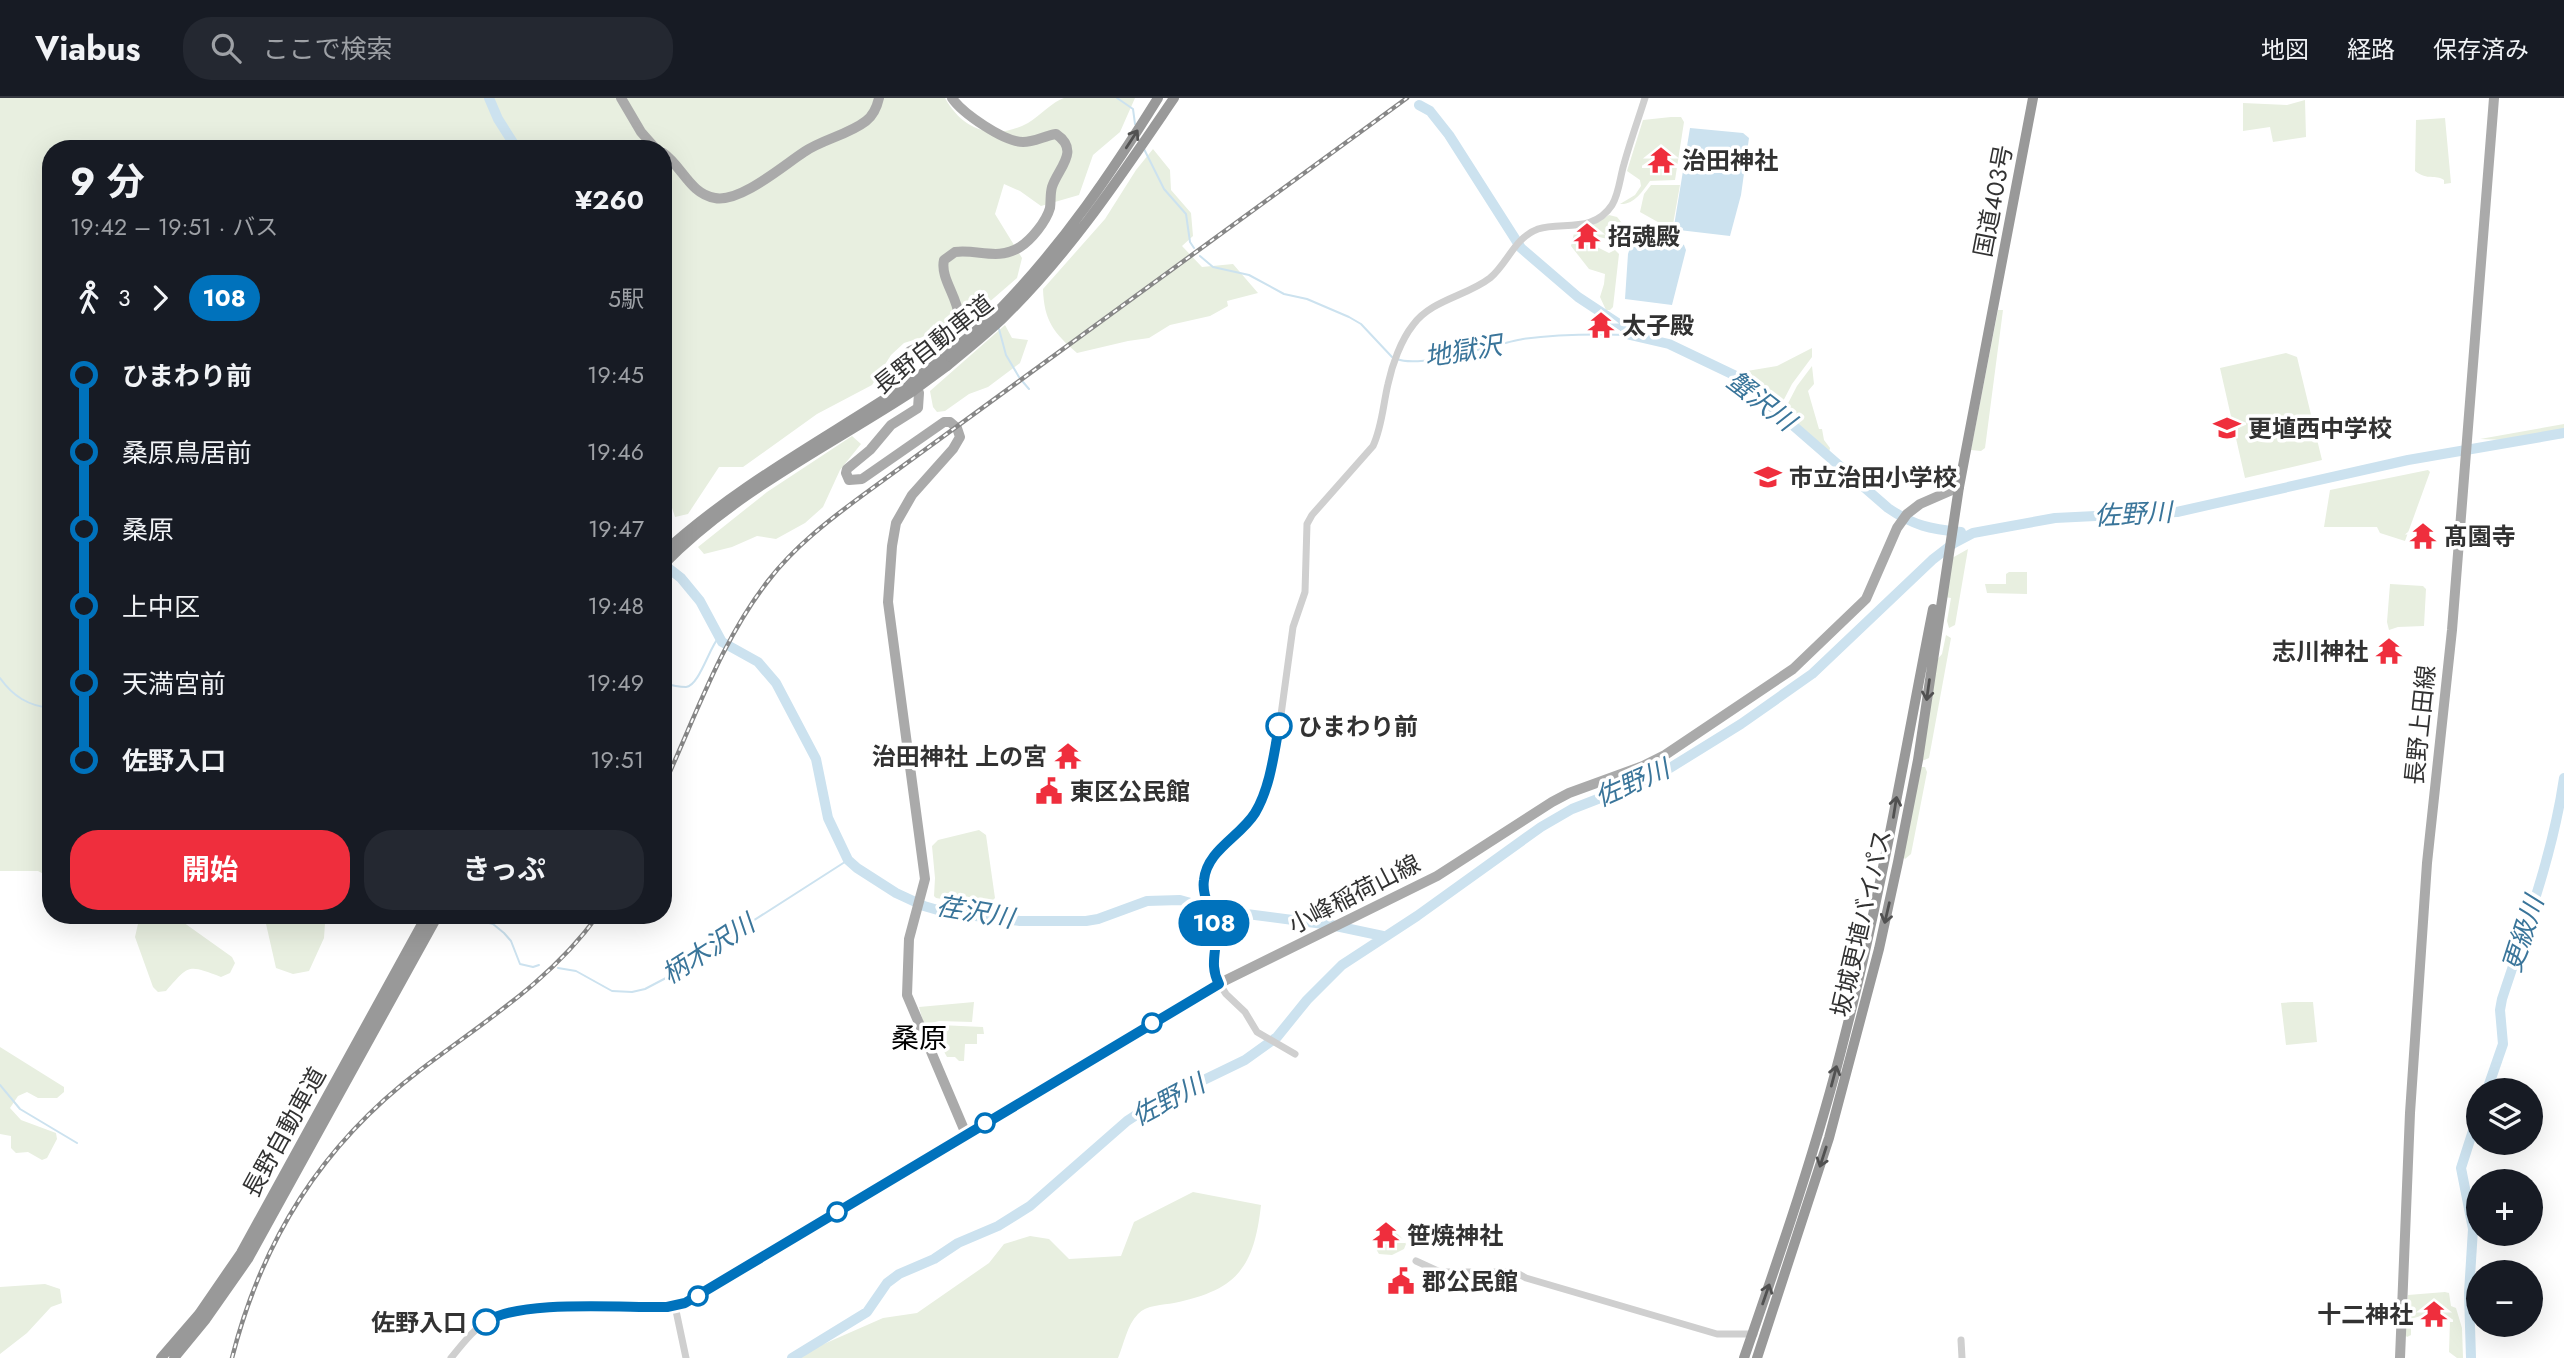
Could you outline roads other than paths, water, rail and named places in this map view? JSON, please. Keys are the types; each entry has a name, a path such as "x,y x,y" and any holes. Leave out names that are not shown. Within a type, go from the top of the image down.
{"highway":[{"name":"国道403号","path":"1956,488 1993,312 2033,98"},
{"name":"長野自動車道","path":"1084,219 1158,99"},
{"name":"長野自動車道","path":"672,546 761,477 910,388 978,336 1005,311 1084,219 1171,102"},
{"name":"坂城更埴バイパス","path":"1744,1358 1797,1204 1845,1036 1885,860 1938,597 1956,488"},
{"name":"長野自動車道","path":"672,556 701,525"},
{"name":"坂城更埴バイパス","path":"1757,1358 1829,1138 1879,949 1918,760 1938,597"},
{"name":"長野自動車道","path":"174,1358 206,1320 248,1259 422,924"},
{"name":"長野自動車道","path":"161,1358 199,1314 241,1253 433,924"}],"main road":[{"path":"621,98 648,140"},
{"path":"672,161 691,185 716,199 724,198 770,177 804,152 858,126 875,111 879,98"},
{"path":"952,98 963,111 1010,140 1029,141 1056,134 1064,143 1067,160 1053,185 1046,216 1022,246 999,255 956,252 944,260 943,274 956,299 956,326 946,337 910,352 906,365 919,393 918,408 891,425 846,473 849,480 862,479 944,422 950,422 957,428 960,438 953,449 905,505 896,523 891,547 889,614 925,879 909,939 907,995 966,1135"},
{"name":"長野上田線","path":"2400,1358 2410,1113 2422,930 2452,630 2494,98"},
{"name":"小峰稲荷山線","path":"966,1135 1219,984 1437,876 1569,793 1643,766 1665,755 1793,669 1866,599 1899,523 1907,514 1920,504 1956,488"}],"street":[{"path":"1295,1054 1253,1028 1238,1004 1219,984 1213,968 1216,928 1203,883 1210,860 1250,820 1262,798 1268,779 1295,620 1305,592 1307,524 1373,446 1388,381 1411,327 1418,319 1490,278 1518,243 1541,228 1564,228 1588,223 1600,217 1611,206 1646,98"},
{"path":"452,1358 477,1329 493,1317 506,1312 537,1308 675,1306 692,1299 966,1135"},
{"path":"1416,1261 1449,1273 1515,1272 1526,1278 1717,1334 1765,1333"},
{"path":"675,1306 686,1358"},
{"path":"1961,1340 1962,1358"}],"water":[{"path":"1690,128 1743,133 1749,138 1741,195 1730,236 1679,230 1674,226"},
{"path":"1642,224 1684,245 1686,250 1672,305 1625,299 1628,254 1637,226"}],"waterway":[{"name":"荏沢川","path":"489,98 511,140"},
{"name":"地獄沢","path":"1117,98 1133,109 1135,124"},
{"name":"蟹沢川","path":"1419,105 1430,111 1449,135 1521,248 1578,297 1625,328 1630,335 1669,344 1736,376 1897,514 1923,526 1961,532"},
{"name":"地獄沢","path":"1144,149 1164,189 1186,214 1190,242 1194,248"},
{"name":"地獄沢","path":"1200,256 1213,267 1249,275 1284,294 1307,299 1349,317 1361,324 1392,357"},
{"path":"999,329 1006,355 1019,377"},
{"name":"地獄沢","path":"1397,359 1423,361 1536,337 1630,335"},
{"path":"1023,382 1029,389"},
{"name":"佐野川","path":"792,1358 867,1312 887,1283 899,1274 934,1259 958,1243 998,1226 1030,1206 1127,1121 1150,1106 1245,1060 1277,1037 1307,1000 1342,965 1417,916 1541,827 1572,809 1657,776 1741,724 1812,674 1932,560 1973,533 2055,518 2177,512 2408,460 2564,433"},
{"name":"荏沢川","path":"672,571 700,601 722,642 758,662 776,683 816,759 828,818 848,860 896,893 948,913 1020,921 1086,921 1147,901 1180,900 1216,910 1331,925 1383,936"},
{"path":"672,685 691,685 700,674 719,637"},
{"path":"0,678 22,699 42,706"},
{"name":"更級川","path":"2491,1078 2503,1044 2500,1010 2502,999 2546,862 2564,778"},
{"name":"柄木沢川","path":"558,968 576,971 612,991 632,992 645,989 704,958 734,933 848,860"},
{"name":"柄木沢川","path":"493,924 511,941 520,964 533,967 539,965"},
{"path":"0,1085 20,1109 77,1143"},
{"name":"更級川","path":"2466,1152 2461,1168 2473,1229 2469,1293 2471,1358"}],"railway":[{"path":"672,767 736,629 768,581 801,545 863,495 1407,98"},
{"path":"232,1358 260,1274 300,1198 325,1163 353,1130 384,1100 537,981 559,961 591,924"}],"place":[{"name":"治田神社","path":"1661,160"},
{"name":"招魂殿","path":"1587,236"},
{"name":"太子殿","path":"1601,325"},
{"name":"更埴西中学校","path":"2227,428"},
{"name":"市立治田小学校","path":"1768,477"},
{"name":"髙園寺","path":"2423,536"},
{"name":"志川神社","path":"2389,651"},
{"name":"ひまわり前","path":"1279,726"},
{"name":"治田神社 上の宮","path":"1068,756"},
{"name":"東区公民館","path":"1049,791"},
{"name":"笹焼神社","path":"1386,1235"},
{"name":"郡公民館","path":"1401,1281"},
{"name":"十二神社","path":"2434,1314"},
{"name":"佐野入口","path":"486,1322"}],"district":[{"name":"桑原","path":"919,1038"}]}
